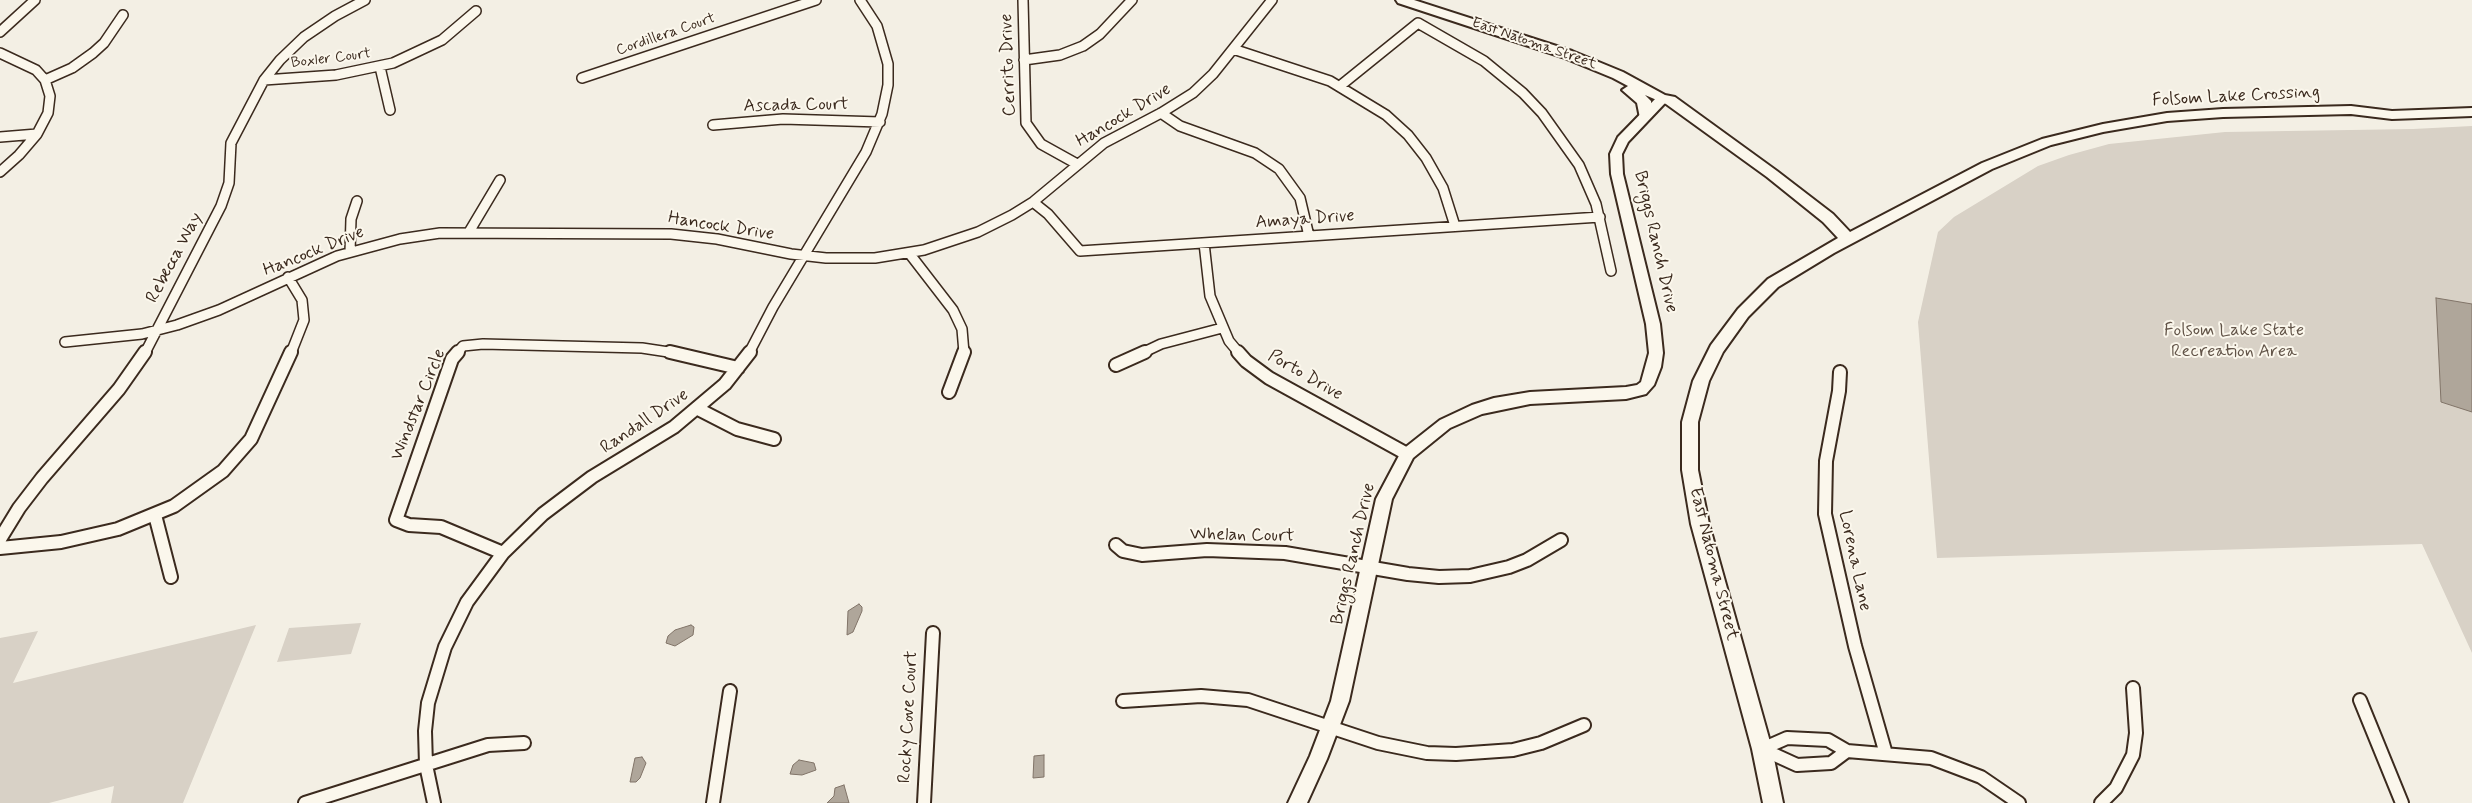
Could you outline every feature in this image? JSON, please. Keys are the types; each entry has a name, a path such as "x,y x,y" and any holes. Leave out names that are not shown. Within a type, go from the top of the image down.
{"main road":[{"name":"East Natoma Street","path":"1402,0 1567,54 1618,75 1662,99 1664,104 1816,223 1848,239"},
{"path":"1567,54 1584,67 1640,97 1646,106 1646,115"},
{"name":"Folsom Lake Crossing","path":"2351,110 2377,105 2472,104"},
{"name":"Folsom Lake Crossing","path":"1848,239 1987,166 2047,142 2103,128 2167,117 2231,113 2351,110 2392,115 2472,112"},
{"name":"East Natoma Street","path":"1773,803 1762,749 1700,524 1690,470 1690,422 1701,381 1717,349 1743,313 1773,284 1848,239"}],"street":[{"path":"0,32 35,0"},
{"path":"343,0 352,7"},
{"name":"Rebecca Way","path":"0,539 42,478 131,374 156,331 226,195 229,184 231,143 264,80 280,60 304,37 365,0"},
{"name":"Cordillera Court","path":"582,78 816,0"},
{"name":"Randall Drive","path":"434,803 426,765 425,731 428,703 445,647 467,602 503,553 550,508 592,478 674,427 698,409 738,368 752,349 803,256 866,152 880,122 888,85 886,51 877,26 860,0"},
{"name":"Cerrito Drive","path":"1023,0 1025,117 1028,128 1046,148 1077,164"},
{"path":"1024,60 1060,55 1083,46 1100,34 1132,0"},
{"name":"Hancock Drive","path":"64,342 156,331 219,310 350,252 420,235 469,232 671,234 717,239 803,256 850,259 909,253 956,241 1012,216 1033,202 1077,164 1104,144 1178,103 1205,82 1272,0"},
{"name":"Boxler Court","path":"264,80 336,75 380,67 413,55 442,40 476,11"},
{"path":"45,80 72,68 94,53 104,43 123,16"},
{"path":"1340,86 1418,23 1445,37 1506,78 1542,113 1579,165 1600,217 1611,271"},
{"path":"1233,49 1299,69 1340,86 1386,115 1418,146 1443,188 1454,226"},
{"path":"0,53 23,62 36,70 45,80 50,96 50,104 44,123 37,134 19,155 0,172"},
{"path":"380,67 390,110"},
{"name":"Briggs Ranch Drive","path":"1297,803 1331,727 1348,672 1384,499 1407,454 1446,424 1477,409 1494,404 1530,398 1626,393 1641,390 1647,385 1656,353 1654,332 1616,164 1616,154 1622,140 1646,115 1650,114 1662,99"},
{"path":"1161,113 1180,126 1238,146 1270,162 1286,176 1298,194 1304,207 1309,236"},
{"name":"Ascada Court","path":"713,125 782,119 880,122"},
{"path":"0,137 37,134"},
{"path":"469,232 500,180"},
{"path":"350,252 351,219 357,201"},
{"name":"Amaya Drive","path":"1033,202 1048,214 1080,251 1600,217"},
{"name":"Porto Drive","path":"1204,243 1210,296 1229,341 1246,361 1269,378 1407,454"},
{"path":"909,253 953,310 962,329 964,353 949,392"},
{"path":"0,548 61,542 95,535 155,514 174,506 208,484 236,458 251,439 301,331 304,320 302,300 288,278"},
{"path":"1116,365 1161,344 1222,328"},
{"name":"Windstar Circle","path":"503,553 441,527 409,525 396,520 452,359 463,346 483,344 642,348 668,351 738,368"},
{"name":"Lorena Lane","path":"1840,372 1839,391 1826,460 1825,514 1855,646 1886,754"},
{"path":"698,409 737,429 774,439"},
{"path":"155,514 171,577"},
{"name":"Whelan Court","path":"1116,545 1132,555 1254,550 1316,557 1431,577 1470,576 1499,570 1527,560 1561,540"},
{"name":"Rocky Cove Court","path":"924,803 933,633"},
{"path":"2102,803 2116,788 2133,755 2136,733 2133,688"},
{"path":"713,803 730,690"},
{"path":"1123,702 1179,696 1224,697 1271,706 1378,743 1407,750 1456,754 1513,750 1541,743 1584,726"},
{"path":"2360,700 2402,803"},
{"path":"1762,749 1787,738 1828,740 1847,752 1931,758 1964,769 1980,777 2019,803"},
{"path":"305,803 488,746 524,743"},
{"path":"1762,749 1797,765 1831,763 1847,752"}],"green space":[{"name":"Folsom Lake State Recreation Area","path":"2472,126 2472,653 2422,544 1937,558 1918,322 1938,232 1954,217 2038,166 2109,144 2225,132 2413,129"},
{"path":"361,623 351,654 277,662 289,628"},
{"path":"256,625 183,803 111,803 114,786 49,803 0,803 0,638 38,631 13,683"}],"shaded area":[{"path":"2436,298 2472,304 2472,412 2441,402"},
{"path":"859,604 862,607 862,611 853,632 847,635 848,611"},
{"path":"691,625 694,627 693,635 675,646 666,643 668,636 675,630"},
{"path":"1044,755 1044,777 1033,778 1034,756"},
{"path":"642,757 646,763 640,778 636,782 630,782 635,758"},
{"path":"799,760 814,763 816,770 802,775 790,774 793,765"},
{"path":"844,785 849,803 827,803 834,796 835,788"}]}
